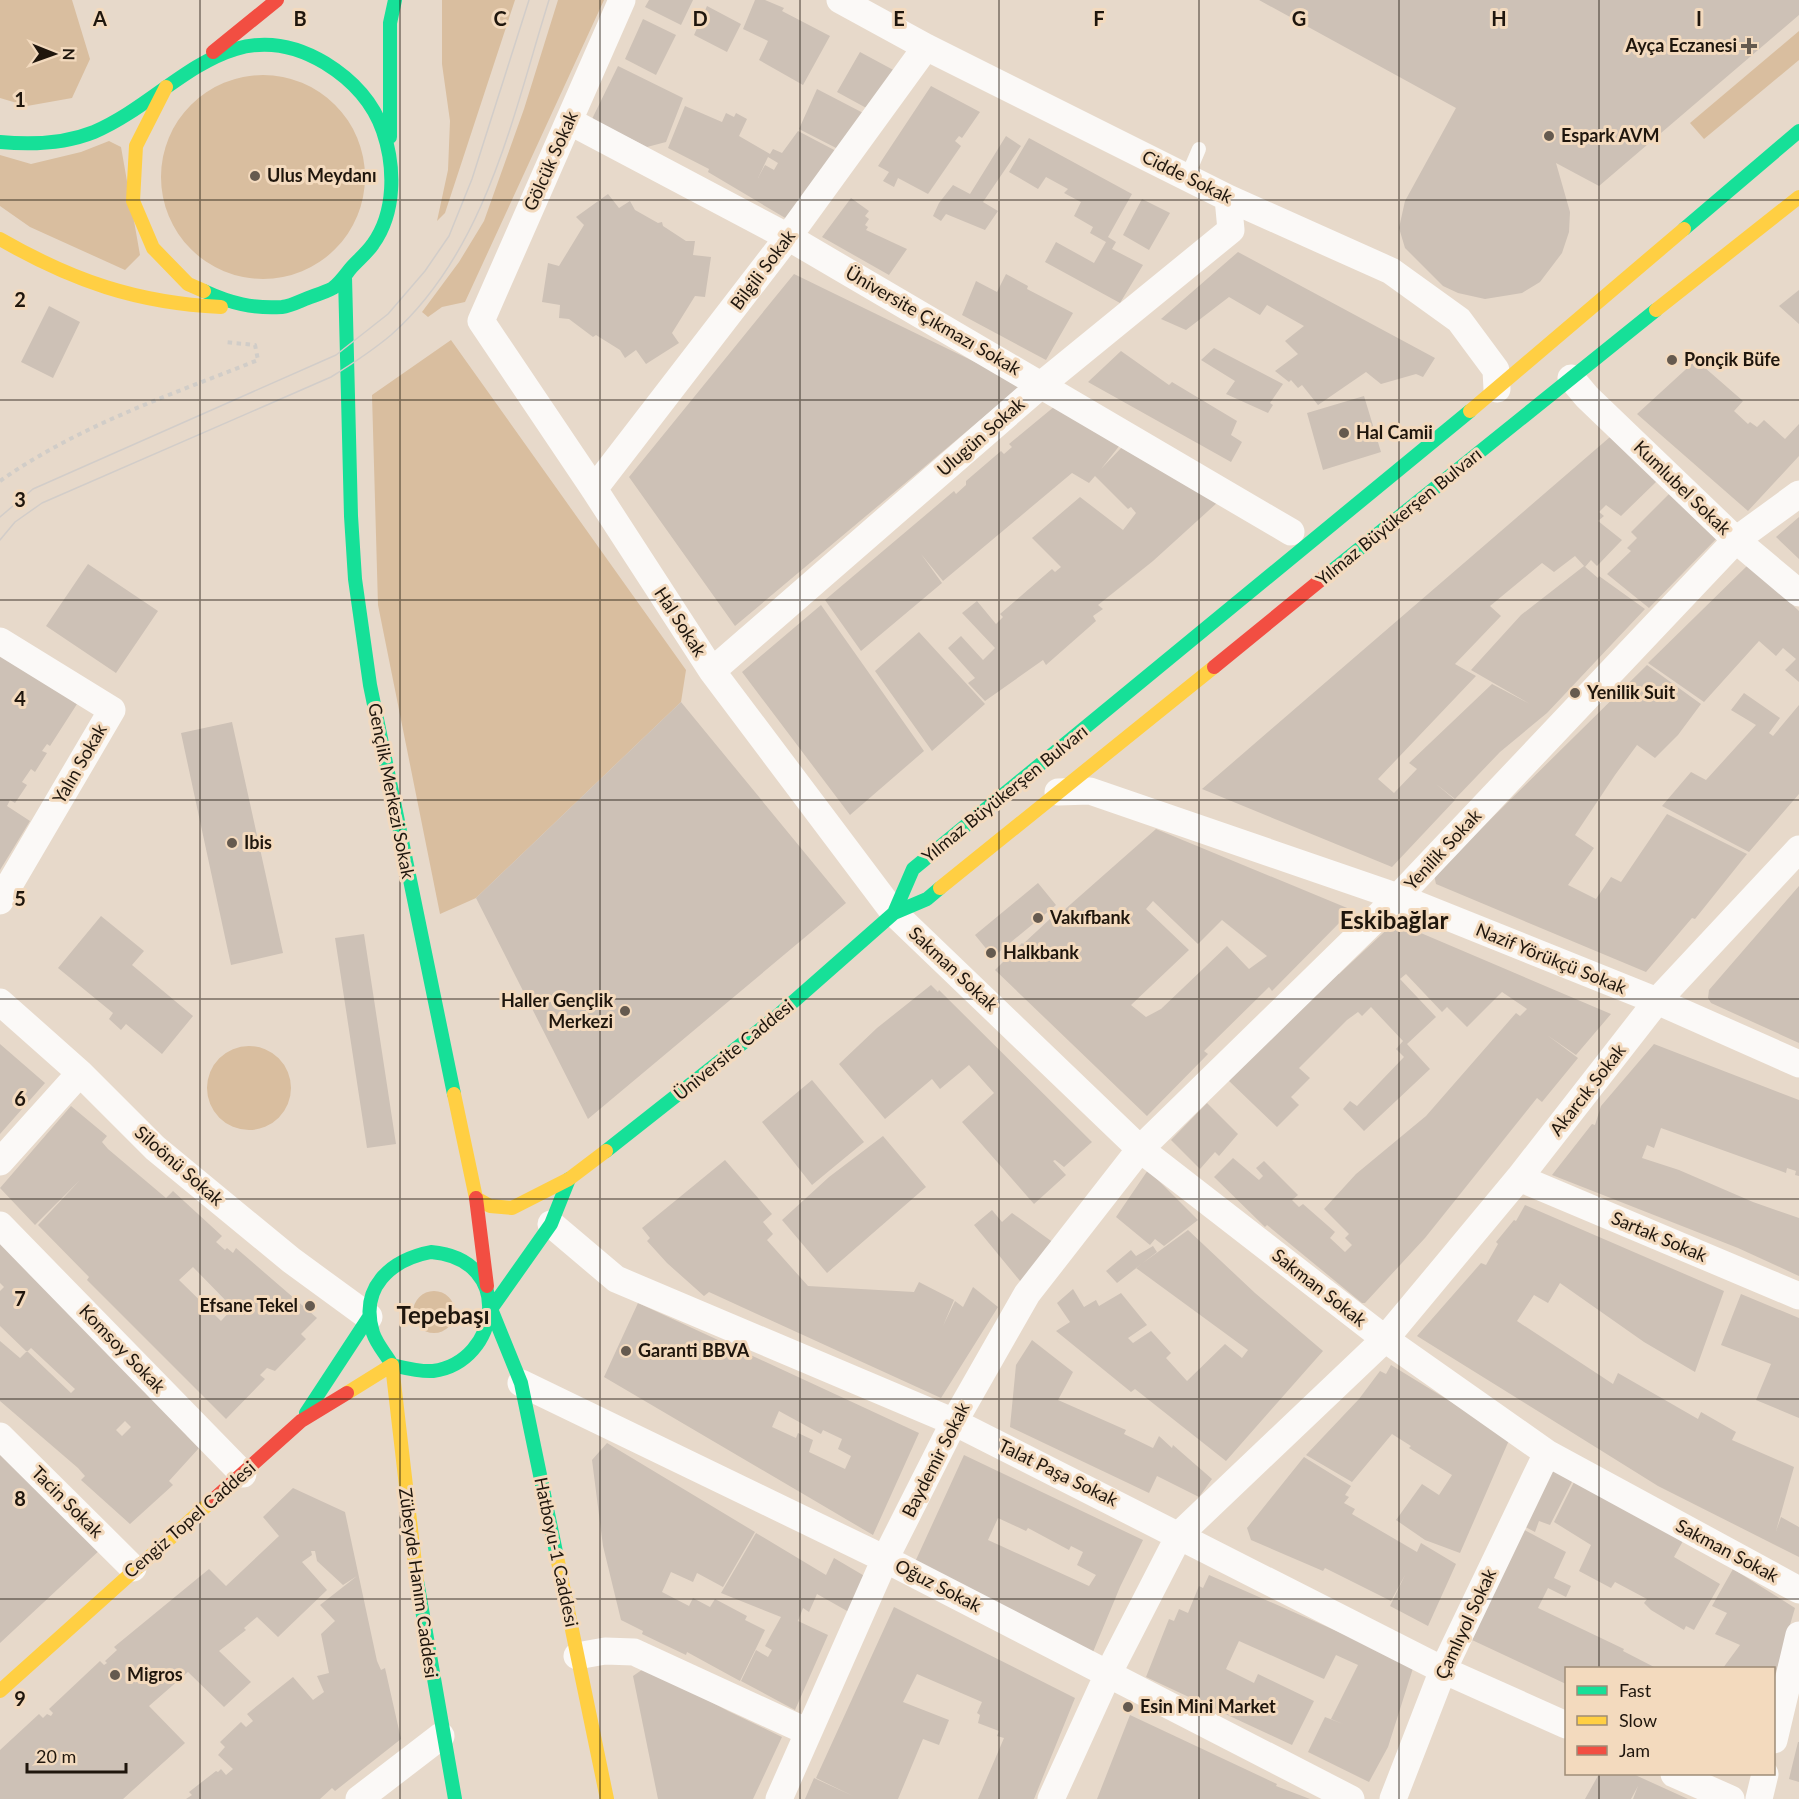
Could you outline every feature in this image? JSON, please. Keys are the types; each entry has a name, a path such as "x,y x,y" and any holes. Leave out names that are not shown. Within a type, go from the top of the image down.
{"main road":[{"path":"206,58 277,0"},
{"path":"0,239 43,265 105,290 149,302 185,307 262,308 298,303 331,288 345,277 369,251 384,220 392,186 390,23 395,0"},
{"path":"0,142 30,145 67,141 103,128 166,87 184,70 206,58 224,51 263,46 292,50 320,60 352,83 365,98 384,132 390,151"},
{"path":"166,87 142,124 131,167 135,210 142,231 160,259 183,282 202,294 244,307"},
{"name":"Yılmaz Büyükerşen Bulvarı","path":"894,913 913,869 1497,389 1799,131"},
{"name":"Yılmaz Büyükerşen Bulvarı","path":"894,913 927,899 1570,378 1799,197"},
{"name":"Gençlik Merkezi Sokak","path":"345,277 351,516 355,579 362,633 377,720 476,1198 466,1244 487,1287"},
{"name":"Üniversite Caddesi","path":"569,1179 688,1089 776,1017 894,913"},
{"path":"569,1179 551,1224 491,1309 480,1339 469,1354 454,1365 436,1371 392,1365 374,1335 369,1317 371,1296 379,1278 393,1263 411,1254 466,1244 512,1208 569,1179"},
{"path":"476,1198 490,1206 512,1208"},
{"path":"466,1244 467,1261 487,1287 491,1309"},
{"name":"Hatboyu-1 Caddesi","path":"491,1309 521,1383 607,1799"},
{"path":"301,1421 369,1317"},
{"name":"Cengiz Topel Caddesi","path":"0,1691 133,1568 301,1421 392,1365"},
{"name":"Zübeyde Hanım Caddesi","path":"392,1365 406,1517 441,1736 455,1799"}],"street":[{"name":"Gölcük Sokak","path":"481,321 622,0"},
{"name":"Cidde Sokak","path":"840,0 926,47 1228,198 1391,271 1459,320 1496,370 1497,389"},
{"name":"Bilgili Sokak","path":"594,489 788,237 926,47"},
{"name":"Üniversite Çıkmazı Sokak","path":"568,122 788,237 1291,532"},
{"name":"Ulugün Sokak","path":"712,671 1041,385 1231,230 1228,198"},
{"name":"Hal Sokak","path":"481,321 712,671 894,913"},
{"name":"Kumlubel Sokak","path":"1570,378 1736,540 1799,592"},
{"name":"Yenilik Sokak","path":"1140,1149 1398,897 1736,540 1799,494"},
{"name":"Yalın Sokak","path":"0,641 112,710 0,901"},
{"name":"Nazif Yörükçü Sokak","path":"1058,792 1090,791 1398,897 1657,1001 1799,1064"},
{"name":"Akarcık Sokak","path":"1051,1799 1108,1674 1180,1534 1384,1339 1519,1178 1657,1001 1799,849"},
{"name":"Sakman Sokak","path":"894,913 1140,1149 1384,1339 1547,1453 1799,1590"},
{"name":"Siloönü Sokak","path":"0,1002 80,1073 155,1148 291,1260 369,1317"},
{"path":"0,1162 80,1073"},
{"name":"Baydemir Sokak","path":"779,1799 885,1559 954,1422 1027,1294 1140,1149"},
{"name":"Sartak Sokak","path":"1519,1178 1799,1296"},
{"name":"Talat Paşa Sokak","path":"551,1224 616,1279 954,1422 1180,1534 1443,1670 1565,1725"},
{"name":"Komsoy Sokak","path":"0,1225 243,1474"},
{"name":"Oğuz Sokak","path":"521,1383 885,1559 1352,1799"},
{"name":"Tacin Sokak","path":"0,1436 133,1568"},
{"name":"Çamlıyol Sokak","path":"1393,1799 1443,1670 1547,1453"},
{"path":"1775,1732 1799,1635"},
{"path":"577,1656 605,1651 634,1652 808,1732"},
{"path":"359,1799 441,1736"},
{"path":"1678,1775 1731,1799"},
{"path":"1759,1799 1765,1775"}],"lane":[{"path":"1187,177 1199,149"}],"path":[{"path":"0,481 39,454 119,416 258,360 255,345 214,341"}],"shaded area":[{"path":"0,0 72,0 90,59 72,98 27,106 0,98"},
{"path":"442,0 515,0 445,213 437,221 448,170 450,121 442,64"},
{"path":"558,0 604,0 465,302 442,307 428,317 422,312 459,262 484,221 524,109"},
{"path":"1799,31 1799,60 1704,139 1690,123"},
{"path":"253,75 273,75 302,82 328,98 342,112 358,138 365,177 358,216 342,242 328,256 293,275 273,279 253,279 224,272 198,256 184,242 165,207 161,187 161,167 168,138 184,112 198,98 233,79"},
{"path":"109,141 121,147 140,255 125,270 30,227 0,206 0,155 31,164 81,152"},
{"path":"451,340 686,670 681,702 476,898 440,914 378,605 372,395"},
{"path":"249,1046 272,1053 284,1065 291,1088 284,1111 272,1123 249,1130 226,1123 214,1111 207,1088 214,1065 226,1053"},
{"path":"434,1291 442,1292 449,1297 454,1304 454,1320 449,1327 442,1332 434,1333 426,1332 419,1327 414,1320 413,1312 414,1304 419,1297 426,1292"}],"building":[{"path":"649,0 693,0 681,25 645,7"},
{"path":"755,0 765,0 784,8 782,11 830,36 803,85 759,60 768,41 743,29"},
{"name":"Espark AVM","path":"1259,0 1799,0 1799,15 1599,186 1556,163 1570,212 1569,232 1562,253 1540,282 1522,293 1485,299 1458,293 1443,286 1405,248 1399,228 1405,201 1456,108"},
{"path":"707,6 741,24 727,52 694,35"},
{"path":"643,19 676,35 656,75 625,59"},
{"path":"860,52 899,73 870,110 837,92"},
{"path":"618,66 683,98 666,142 647,147 592,119"},
{"path":"931,86 980,112 962,138 959,136 955,141 961,146 928,194 898,178 894,187 883,181 889,172 878,166"},
{"path":"817,89 867,115 840,150 799,129"},
{"path":"685,106 722,122 726,113 734,117 736,113 747,119 739,136 770,154 773,149 782,153 798,131 838,152 787,219 708,172 709,169 668,148","holes":["768,157 778,163 774,170 765,165 758,178"]},
{"path":"1006,136 1021,146 983,202 998,211 985,230 946,214 941,221 933,216 939,203 953,185 970,194"},
{"path":"1029,138 1132,194 1108,237 1116,242 1112,249 1143,265 1120,303 1045,262 1056,242 1094,263 1106,242 1090,233 1093,227 1074,216 1081,202 1064,193 1068,189 1046,177 1038,189 1009,172"},
{"path":"608,194 619,208 630,201 635,210 658,223 662,222 663,226 686,241 695,241 693,255 711,257 705,297 695,296 672,333 679,343 646,364 636,350 625,358 620,350 596,335 593,337 569,319 559,318 560,305 542,302 548,263 559,266 584,225 576,217"},
{"path":"851,198 869,211 865,216 869,219 865,225 868,227 866,230 907,249 889,275 822,237"},
{"path":"1142,199 1170,213 1149,250 1123,235"},
{"path":"1238,252 1435,358 1423,377 1416,374 1381,384 1366,372 1318,405 1302,385 1298,388 1291,380 1289,382 1275,371 1298,354 1285,341 1304,326 1267,305 1260,315 1229,297 1186,330 1161,319"},
{"path":"794,274 1022,385 735,626 629,477"},
{"path":"1006,274 1028,286 1027,289 1073,313 1046,360 962,315 976,281 997,292"},
{"path":"1799,290 1799,324 1779,306"},
{"path":"49,306 80,322 53,378 21,362"},
{"path":"1214,348 1283,384 1270,403 1273,405 1268,413 1226,394 1235,381 1201,360"},
{"path":"1121,351 1169,385 1172,382 1237,421 1231,435 1242,442 1231,462 1088,382"},
{"path":"1696,360 1743,401 1734,411 1748,424 1750,422 1757,427 1764,420 1785,439 1799,424 1799,456 1748,511 1637,414"},
{"name":"Hal Camii","path":"1364,396 1381,452 1323,470 1307,413"},
{"path":"1055,406 1120,445 1101,469 1122,447 1218,502 1153,561 1098,605 1103,609 1093,616 1096,621 1046,665 1043,660 985,701 968,683 975,678 948,648 961,636 983,660 995,648 962,613 977,601 996,624 1003,617 1000,614 1052,569 1055,572 1061,567 1032,538 1080,497 1123,530 1136,513 1131,507 1128,509 1095,476 1089,483 1072,473 943,581 921,554 942,583 861,651 825,600 954,491 956,494 966,485 966,481 1001,451 1004,454 1012,447 1009,444"},
{"path":"1610,437 1657,481 1621,516 1606,505 1599,512 1604,516 1598,521 1622,540 1597,566 1591,560 1585,567 1645,609 1547,713 1500,752 1455,799 1436,784 1455,800 1392,867 1202,789","holes":["1575,556 1584,566 1521,615 1471,670 1530,704 1492,684 1409,763 1417,769 1394,793 1378,779 1476,676 1455,664 1501,616 1490,606 1542,563 1554,572"]},
{"path":"1670,493 1718,537 1649,608 1607,574 1631,551 1627,548 1637,538 1631,532"},
{"path":"1799,517 1799,559 1776,537"},
{"path":"88,564 158,611 116,673 46,626"},
{"path":"1749,564 1799,611 1799,682 1785,670 1796,659 1783,648 1776,656 1759,641 1704,702 1648,663"},
{"path":"821,605 924,751 850,815 742,672"},
{"path":"919,632 985,704 932,751 875,671"},
{"path":"0,651 77,704 50,746 47,744 42,751 47,753 35,772 31,769 22,782 27,785 15,803 10,800 7,806 30,821 0,870"},
{"path":"1647,665 1701,704 1678,735 1655,758 1637,745 1575,835 1594,848 1568,885 1596,899 1611,877 1621,882 1667,814 1747,854 1695,919 1692,918 1646,972 1436,884 1434,875"},
{"path":"1744,693 1780,718 1769,733 1773,736 1799,705 1799,794 1749,852 1662,806 1691,772 1706,780 1756,725 1731,710"},
{"name":"Haller Gençlik Merkezi","path":"681,702 846,903 588,1119 476,898"},
{"name":"Ibis","path":"232,722 283,953 231,965 181,733"},
{"path":"1156,829 1352,910 1272,991 1269,987 1204,1051 1208,1054 1147,1116 995,970 1051,918 1055,920 1062,912 1060,910 1063,911","holes":["1153,901 1198,944 1222,920 1267,956 1249,969 1227,946 1161,1009 1146,1017 1131,1005 1189,950 1146,909"]},
{"path":"1038,883 1056,905 993,957 975,935"},
{"path":"1799,886 1799,1043 1711,1003 1708,998 1709,990"},
{"path":"101,916 144,951 132,965 193,1016 162,1054 126,1024 121,1030 109,1019 113,1013 58,968"},
{"path":"1395,922 1611,1014 1576,1055 1547,1035 1578,1058 1542,1102 1537,1098 1425,1238 1365,1303 1362,1303 1267,1225 1265,1227 1214,1177 1233,1158 1259,1180 1263,1176 1256,1168 1264,1161 1298,1195 1292,1200 1299,1207 1303,1204 1335,1232 1330,1238 1345,1252 1352,1245 1345,1238 1349,1234 1324,1209 1356,1174 1426,1116 1516,1013 1520,1016 1527,1009 1502,992 1467,1027 1447,1007 1442,1012 1406,974 1400,979 1436,1017 1407,1044 1430,1069 1364,1131 1343,1109 1350,1101 1357,1106 1404,1057 1396,1049 1403,1041 1371,1007 1362,1016 1358,1012 1347,1020 1299,1068 1310,1078 1291,1097 1299,1105 1277,1127 1228,1080 1338,973"},
{"path":"364,934 396,1144 367,1148 335,938"},
{"path":"931,985 938,992 939,990 1092,1142 1064,1167 1055,1160 1053,1161 1066,1175 1034,1204 962,1122 994,1093 969,1065 940,1089 932,1079 885,1119 839,1064 877,1028"},
{"path":"0,1044 45,1083 0,1134"},
{"path":"1654,1044 1799,1100 1799,1176 1795,1175 1796,1171 1787,1168 1786,1173 1661,1128 1654,1148 1647,1145 1642,1158 1679,1170 1753,1202 1799,1218 1799,1276 1738,1248 1552,1175 1592,1124 1595,1125 1601,1106"},
{"path":"812,1080 864,1142 812,1185 762,1122"},
{"path":"1207,1103 1238,1134 1219,1156 1215,1152 1200,1169 1171,1140"},
{"path":"71,1106 107,1136 102,1142 108,1149 166,1198 173,1191 222,1236 216,1242 225,1250 227,1248 233,1253 236,1248 317,1318 301,1334 306,1339 275,1371 267,1368 260,1375 265,1379 226,1419 87,1280 89,1277 38,1225 80,1180 35,1225 0,1188","holes":["193,1267 233,1308 221,1321 179,1280"]},
{"path":"883,1136 926,1187 827,1273 782,1220 829,1177"},
{"path":"725,1160 772,1214 763,1222 773,1234 767,1240 808,1286 914,1292 919,1282 954,1300 943,1326 955,1301 963,1307 973,1287 998,1307 941,1398 709,1292 704,1296 667,1263 647,1241 650,1238 642,1228"},
{"path":"1148,1170 1198,1220 1164,1246 1155,1239 1150,1245 1116,1217"},
{"path":"1525,1205 1724,1291 1695,1372 1644,1342 1560,1283 1548,1303 1534,1295 1517,1321 1613,1384 1618,1373 1698,1419 1701,1412 1736,1432 1732,1440 1794,1467 1776,1531 1781,1517 1799,1527 1799,1557 1658,1486 1417,1336 1481,1263 1486,1265 1498,1244 1496,1242 1514,1220 1516,1221"},
{"path":"992,1210 1002,1222 1012,1213 1054,1243 1025,1287 974,1225"},
{"path":"1188,1230 1255,1293 1323,1351 1226,1461 1135,1389 1131,1392 1056,1331 1070,1322 1057,1303 1073,1289 1084,1307 1096,1300 1099,1306 1121,1293 1147,1325 1128,1338 1133,1343 1151,1331 1171,1353 1166,1358 1187,1381 1225,1344 1242,1358 1248,1350 1136,1268"},
{"path":"0,1239 199,1448 169,1481 173,1485 130,1524 81,1480 85,1476 78,1468 0,1401 0,1341 20,1358 26,1352 0,1326 0,1291 4,1287 0,1283","holes":["31,1348 75,1389 71,1393 28,1351","125,1421 131,1427 122,1436 116,1430"]},
{"path":"1153,1246 1157,1252 1117,1283 1106,1271 1131,1250 1136,1256"},
{"path":"1741,1294 1799,1318 1799,1418 1756,1400 1771,1364 1721,1345"},
{"path":"638,1303 919,1433 873,1535 604,1377","holes":["779,1411 821,1434 823,1430 842,1439 838,1449 851,1456 845,1469 809,1452 813,1440 798,1433 796,1438 772,1427"]},
{"path":"1032,1340 1073,1372 1058,1400 1126,1430 1124,1434 1153,1448 1159,1436 1172,1448 1173,1445 1212,1479 1199,1497 1157,1476 1149,1493 1010,1427 1016,1365"},
{"path":"1391,1365 1510,1438 1460,1553 1425,1540 1396,1520 1422,1484 1439,1495 1452,1475 1409,1448 1411,1446 1392,1434 1352,1482 1306,1455 1359,1399 1380,1371 1386,1374"},
{"path":"607,1443 755,1532 723,1587 697,1573 693,1582 671,1572 662,1592 689,1606 693,1598 710,1607 715,1599 747,1616 745,1620 765,1630 740,1681 687,1652 686,1655 642,1634 643,1631 621,1620 603,1546 592,1460"},
{"path":"0,1450 102,1548 0,1643"},
{"path":"964,1455 1143,1540 1120,1587 1093,1652 915,1562","holes":["998,1518 1026,1531 1028,1528 1069,1550 1071,1546 1083,1552 1077,1565 1096,1575 1089,1586 988,1540"]},
{"path":"1304,1457 1351,1486 1345,1495 1349,1497 1344,1503 1355,1509 1352,1514 1417,1552 1421,1543 1456,1564 1428,1626 1390,1606 1405,1575 1391,1601 1325,1568 1323,1571 1251,1540 1247,1528"},
{"path":"1546,1461 1573,1480 1550,1525 1539,1521 1535,1532 1518,1523"},
{"path":"1576,1478 1683,1541 1674,1557 1720,1584 1694,1630 1686,1626 1684,1630 1651,1610 1644,1603 1647,1599 1615,1582 1611,1588 1579,1571 1591,1545 1554,1522"},
{"path":"293,1488 345,1512 377,1661 381,1670 385,1668 401,1739 335,1791 332,1788 320,1799 186,1799 192,1795 189,1792 216,1771 221,1769 226,1775 233,1769 218,1755 225,1747 220,1742 241,1722 246,1727 253,1721 247,1714 293,1677 313,1700 324,1692 317,1676 329,1673 321,1634 335,1621 320,1605 357,1576 343,1585 317,1561 315,1551 311,1551 312,1555 302,1562 327,1590 278,1637 257,1617 244,1628 246,1630 219,1651 251,1682 224,1707 188,1672 149,1706 185,1743 123,1799 0,1799 0,1750 39,1714 43,1718 47,1714 51,1716 53,1713 49,1709 100,1661 104,1665 107,1663 105,1661 117,1650 114,1647 209,1569 226,1586 279,1536 263,1517"},
{"path":"1515,1525 1566,1552 1554,1578 1571,1586 1566,1597 1548,1588 1538,1608 1624,1649 1623,1651 1654,1667 1565,1667 1565,1684 1472,1640"},
{"path":"756,1533 826,1575 834,1558 873,1581 856,1616 817,1594 809,1612 803,1608 798,1621 828,1635 795,1710 741,1681 756,1650 768,1657 772,1650 765,1646 781,1617 721,1593"},
{"path":"1733,1569 1795,1608 1775,1676 1775,1667 1724,1667 1740,1645 1715,1634 1727,1613 1712,1606"},
{"path":"1209,1575 1414,1665 1388,1747 1369,1782 1308,1752 1325,1717 1343,1724 1331,1719 1358,1665 1336,1655 1324,1679 1239,1641 1226,1669 1254,1683 1258,1674 1314,1701 1292,1745 1146,1677 1169,1619 1174,1621 1179,1609 1188,1613 1199,1586 1203,1588"},
{"path":"894,1607 1075,1698 1034,1799 978,1799 1004,1738 997,1736 999,1731 978,1723 980,1715 977,1713 982,1702 917,1674 903,1702 949,1720 939,1745 923,1739 898,1799 805,1799 814,1778 853,1796 816,1778"},
{"path":"646,1667 782,1737 753,1799 658,1799 633,1676"},
{"path":"1130,1715 1277,1784 1276,1786 1310,1799 1097,1799"},
{"path":"1799,1742 1799,1782 1789,1779"},
{"path":"1598,1775 1635,1775 1688,1799 1633,1799 1638,1786 1631,1799 1585,1799"}],"tram line":[{"path":"0,517 33,489 336,355 388,314 425,271 449,236 472,179 529,0"},
{"path":"0,540 15,522 42,503 331,377 391,335 424,301 451,263 473,222 508,134 549,0"}],"traffic: fast":[{"path":"390,137 390,23 395,0"},
{"path":"0,142 48,143 94,132 122,117 203,63 230,51 259,45 291,48 335,69 367,101 379,120 387,145 391,189 386,218 381,231 371,247 336,286 292,305 251,306 232,302 204,291"},
{"path":"1684,229 1799,131"},
{"path":"345,277 351,516 355,579 370,685 454,1094"},
{"path":"1328,574 1656,310"},
{"path":"894,913 913,869 1470,411"},
{"path":"606,1151 776,1017 894,913 927,899 940,888"},
{"path":"557,1557 521,1383 491,1309 551,1224 569,1179"},
{"path":"431,1252 458,1259 477,1272 487,1290 489,1311 484,1331 473,1350 456,1364 433,1371 412,1370 392,1365 373,1333 370,1302 374,1290 391,1269 416,1256 431,1252"},
{"path":"306,1413 369,1317"},
{"path":"417,1581 455,1799"}],"traffic: slow":[{"path":"166,87 136,146 133,201 153,248 188,284 204,291"},
{"path":"1656,310 1799,197"},
{"path":"1470,411 1684,229"},
{"path":"0,239 54,267 106,287 161,301 221,307"},
{"path":"940,888 1214,667"},
{"path":"454,1094 476,1198 490,1206 512,1208 569,1179 606,1151"},
{"path":"347,1393 392,1365 417,1581"},
{"path":"0,1691 214,1499"},
{"path":"557,1557 607,1799"}],"traffic: jam":[{"path":"213,52 277,0"},
{"path":"1214,667 1328,574"},
{"path":"476,1198 487,1286"},
{"path":"214,1499 301,1421 347,1393"}],"place":[{"name":"Ayça Eczanesi","path":"1749,46"},
{"name":"Espark AVM","path":"1549,136"},
{"name":"Ulus Meydanı","path":"255,176"},
{"name":"Ponçik Büfe","path":"1672,360"},
{"name":"Hal Camii","path":"1344,433"},
{"name":"Yenilik Suit","path":"1575,693"},
{"name":"Ibis","path":"232,843"},
{"name":"Vakıfbank","path":"1038,918"},
{"name":"Halkbank","path":"991,953"},
{"name":"Haller Gençlik Merkezi","path":"625,1011"},
{"name":"Efsane Tekel","path":"310,1306"},
{"name":"Garanti BBVA","path":"626,1351"},
{"name":"Migros","path":"115,1675"},
{"name":"Esin Mini Market","path":"1128,1707"}],"district":[{"name":"Eskibağlar","path":"1394,921"},
{"name":"Tepebaşı","path":"443,1316"}]}
